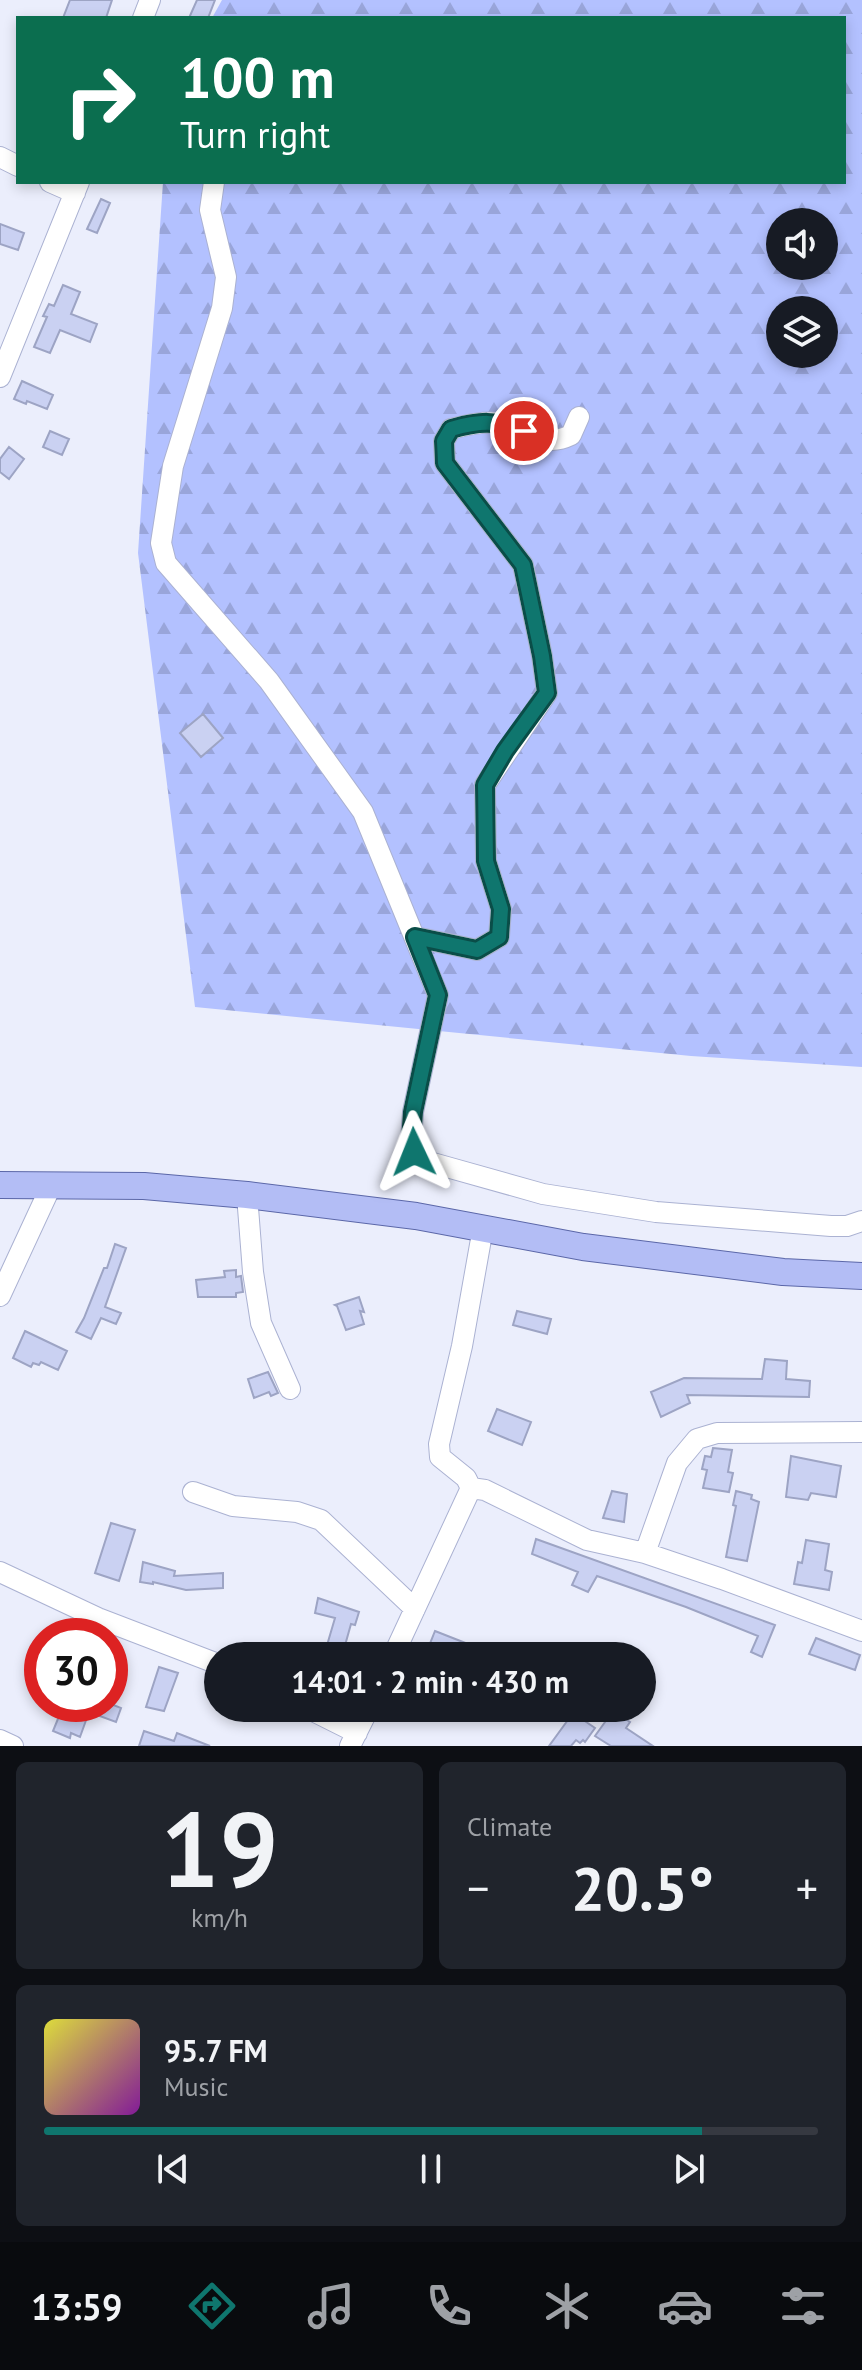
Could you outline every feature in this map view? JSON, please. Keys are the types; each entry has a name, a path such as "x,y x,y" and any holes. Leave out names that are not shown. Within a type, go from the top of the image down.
{"main road":[{"path":"0,1185 144,1186 247,1195 416,1216 583,1247 783,1272 862,1276"}],"street":[{"path":"214,184 210,210 226,277 222,308 173,466 161,543 166,563 269,681 363,812 415,937 438,995 413,1112 411,1140 414,1152 422,1160 543,1194 656,1212 831,1226 847,1226 862,1221"},
{"path":"0,377 77,188"},
{"path":"415,937 477,950 499,937 501,909 486,861 485,785 505,751 547,693 523,565 445,463 444,441 451,429 475,423 504,423 544,440 557,442 571,435 579,417"},
{"path":"0,1296 51,1186"},
{"path":"247,1195 253,1272 261,1323 290,1389"},
{"path":"400,1642 471,1488 470,1482 440,1457 439,1444 462,1346 483,1228"},
{"path":"645,1553 677,1463 697,1439 717,1433 862,1432"},
{"path":"471,1488 485,1490 587,1540 645,1553 862,1631"},
{"path":"193,1492 233,1506 297,1512 321,1520 415,1609"},
{"path":"0,1572 98,1618 204,1659"},
{"path":"328,1722 354,1739"},
{"path":"0,1740 13,1746"}],"green space":[{"path":"222,0 862,0 862,1067 691,1056 195,1007 138,553 163,184 846,184 846,16 213,16"}],"building":[{"path":"70,0 112,0 107,16 64,16"},
{"path":"197,0 215,0 209,16 190,16"},
{"path":"101,199 110,203 97,233 87,229"},
{"path":"0,224 24,233 18,250 0,244"},
{"path":"63,285 80,292 71,314 97,324 90,342 60,330 50,353 34,347 47,317 43,316 49,304 54,306"},
{"path":"22,381 53,395 47,409 14,399"},
{"path":"50,431 69,439 62,455 43,447"},
{"path":"9,447 24,459 9,479 0,472 0,459"},
{"path":"203,714 223,738 201,757 180,733"},
{"path":"115,1244 126,1248 105,1307 121,1313 116,1324 101,1318 91,1339 76,1332 104,1268 107,1268"},
{"path":"236,1270 236,1277 241,1276 243,1292 236,1293 236,1297 198,1297 196,1280 225,1277 224,1271"},
{"path":"359,1297 364,1324 346,1330 335,1305"},
{"path":"517,1311 551,1319 547,1334 513,1325"},
{"path":"25,1331 67,1351 58,1370 41,1362 39,1365 33,1363 31,1367 13,1358"},
{"path":"765,1359 787,1361 786,1379 810,1381 809,1397 687,1395 690,1403 661,1417 651,1392 684,1378 762,1379"},
{"path":"268,1372 278,1393 271,1396 269,1392 254,1398 248,1379"},
{"path":"497,1409 531,1422 522,1445 488,1431"},
{"path":"713,1448 732,1450 728,1472 733,1473 729,1492 703,1488 707,1470 702,1469 705,1456 711,1457"},
{"path":"791,1456 841,1466 836,1497 811,1493 808,1500 786,1497"},
{"path":"612,1491 627,1494 624,1522 603,1518"},
{"path":"736,1491 752,1495 751,1499 759,1502 747,1561 726,1557"},
{"path":"111,1523 135,1530 119,1581 95,1573"},
{"path":"536,1539 775,1625 762,1657 751,1652 758,1636 686,1607 597,1576 588,1592 572,1585 578,1572 532,1554"},
{"path":"806,1540 829,1544 825,1570 832,1572 829,1590 794,1584"},
{"path":"143,1562 175,1571 174,1576 223,1573 223,1588 186,1590 140,1582"},
{"path":"318,1598 359,1612 355,1625 351,1624 346,1642 328,1642 335,1618 315,1613"},
{"path":"435,1631 463,1642 431,1642"},
{"path":"816,1638 860,1655 855,1670 809,1654"},
{"path":"159,1667 178,1673 164,1711 146,1707"},
{"path":"57,1722 85,1722 80,1737 71,1733 70,1738 53,1731"},
{"path":"566,1722 586,1722 595,1728 585,1742 576,1740 571,1746 549,1746"},
{"path":"605,1722 630,1722 626,1728 653,1746 611,1746 595,1736"},
{"path":"144,1731 174,1741 177,1733 210,1746 139,1746"}],"route":[{"path":"414,1152 411,1140 413,1112 438,995 415,937 477,950 499,937 501,909 486,861 485,785 505,751 547,693 523,565 445,463 444,441 451,429 475,423 504,423 524,431"}]}
